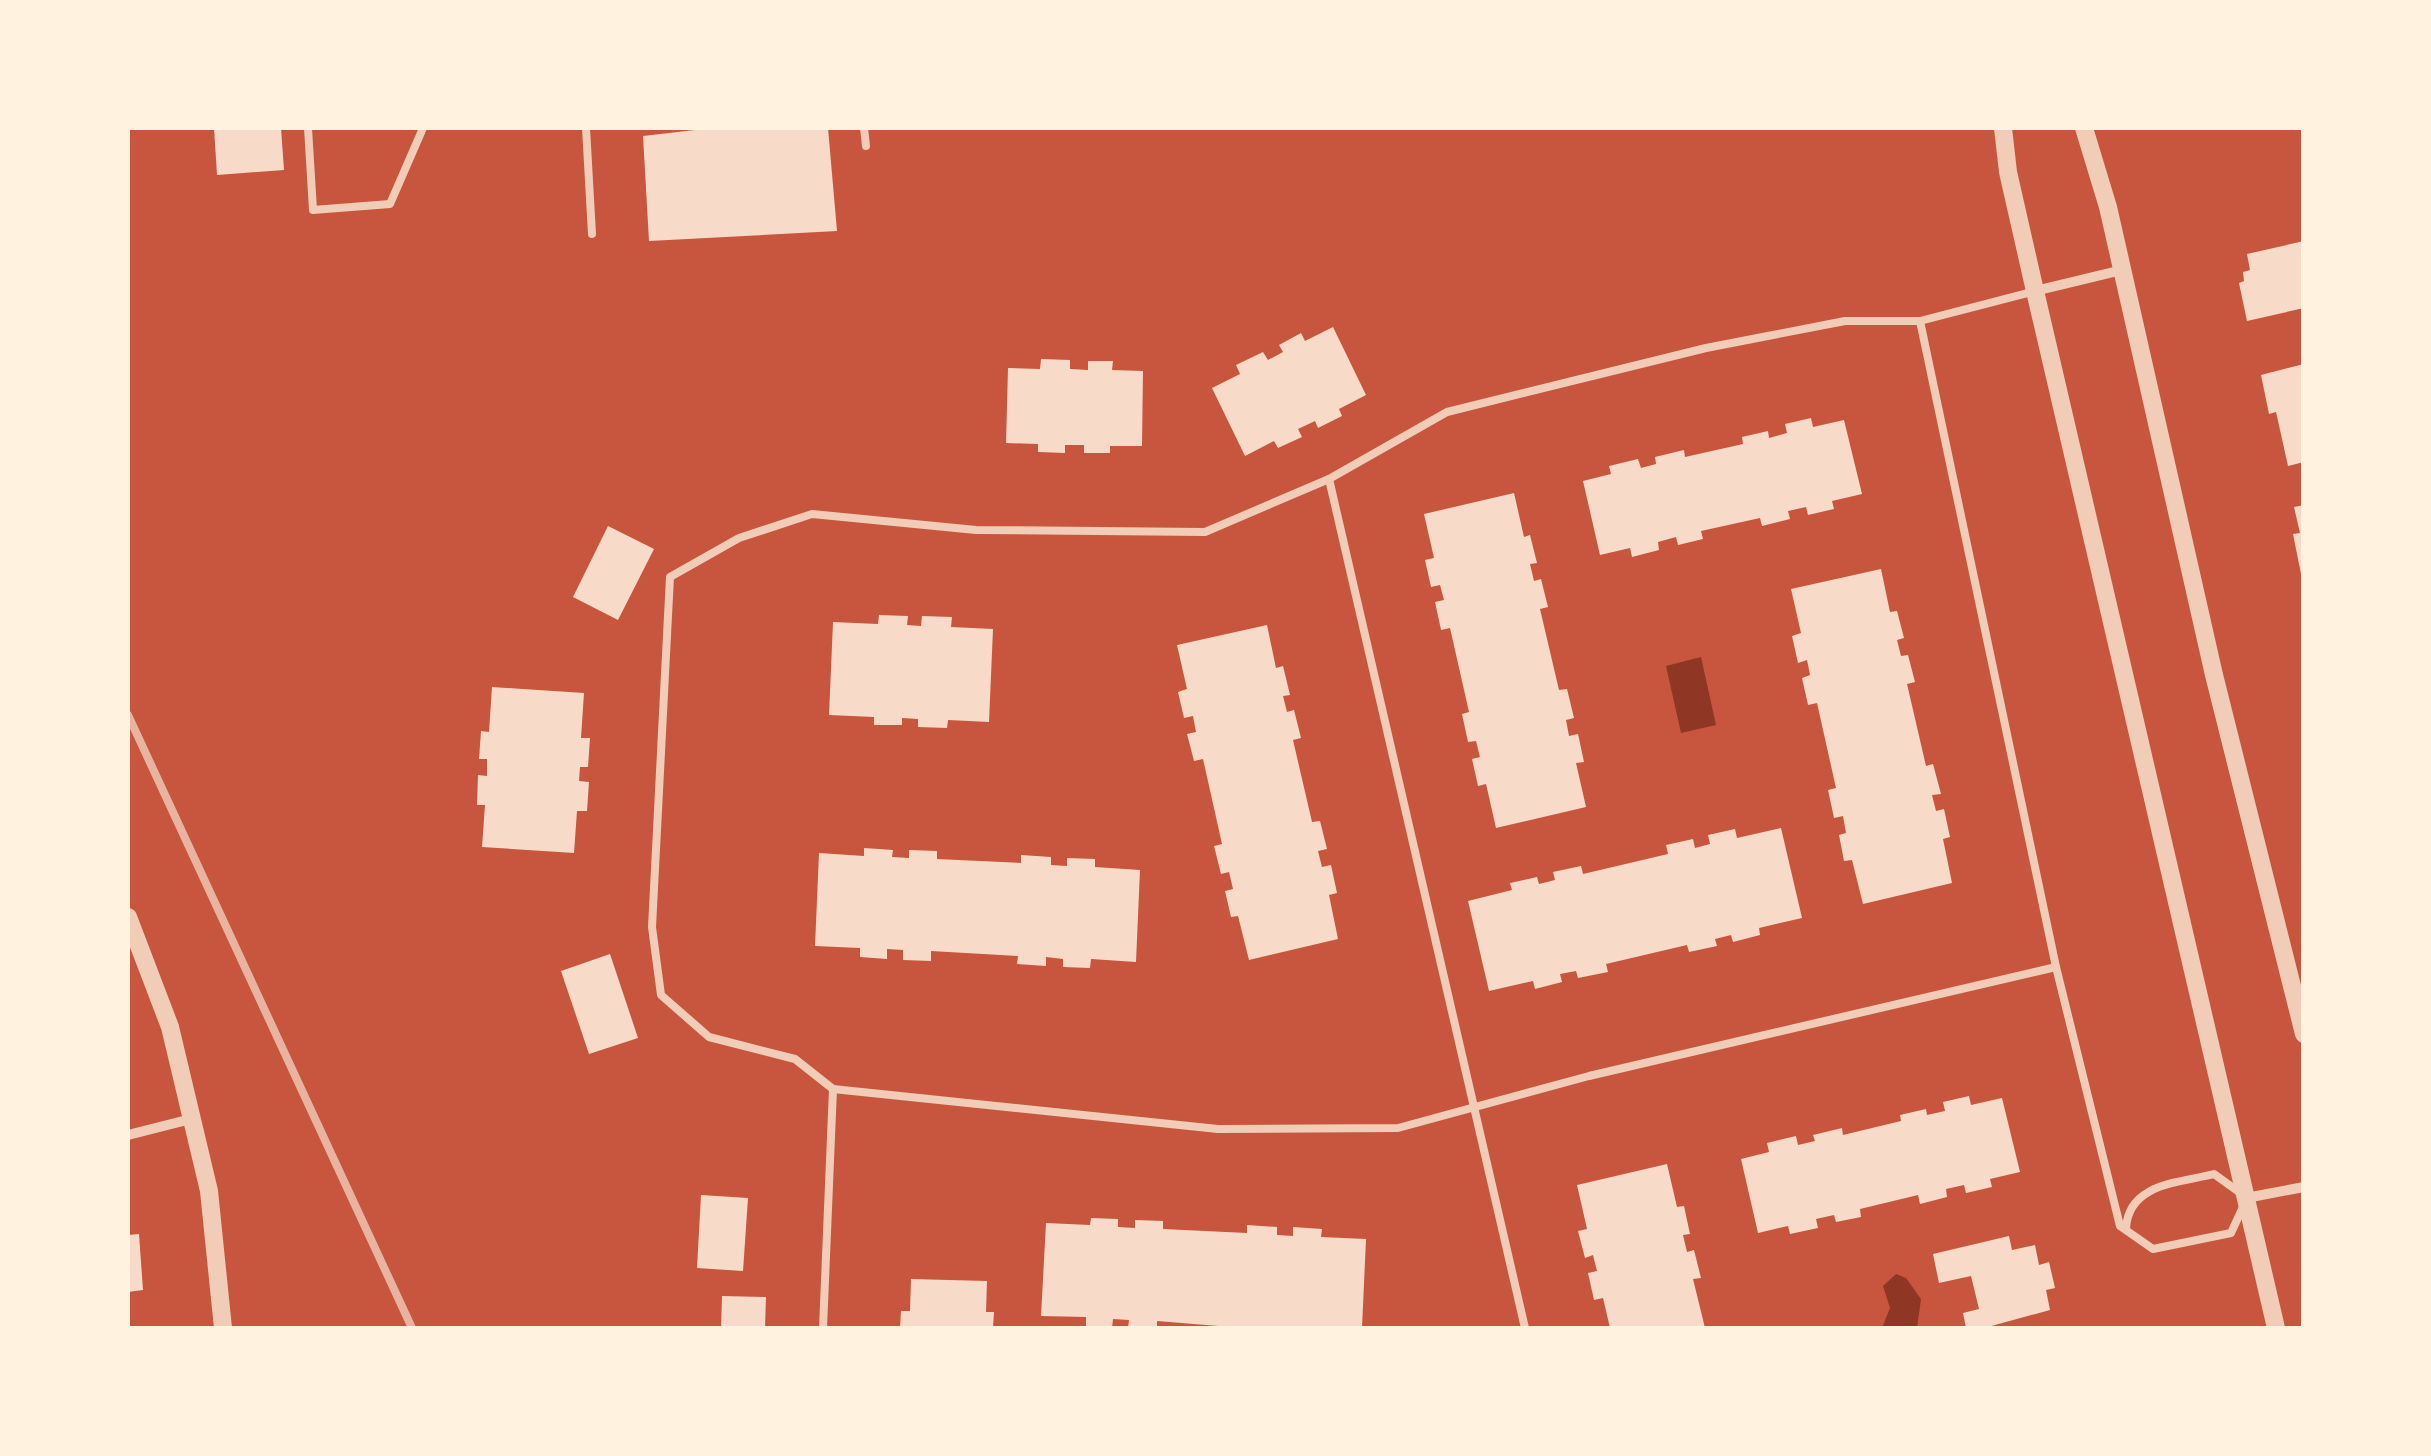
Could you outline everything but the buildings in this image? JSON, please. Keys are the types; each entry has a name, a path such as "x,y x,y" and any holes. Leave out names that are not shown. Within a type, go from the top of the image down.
{"street":[{"path":"2003,128 2008,172 2035,291 2276,1328"},
{"path":"2084,128 2122,270 2214,675 2304,1034"},
{"path":"2035,291 2122,270"},
{"path":"128,917 170,1027 209,1191 223,1328"},
{"path":"128,1135 191,1119"},
{"path":"2246,1198 2304,1187"}],"lane":[{"path":"308,128 313,210 390,204 423,128"},
{"path":"586,128 592,234"},
{"path":"864,128 866,146"},
{"path":"2035,291 1920,320 1845,321 1706,348 1447,412 1329,479 1205,532 976,530 812,514 739,538 670,577 652,927 661,996 709,1037 795,1059 833,1089 1218,1129 1398,1128 2056,967"},
{"path":"1920,320 2056,967 2118,1221 2126,1228 2153,1249 2231,1233 2246,1198 2214,1174 2142,1193 2130,1208 2126,1228"},
{"path":"1329,479 1524,1328"},
{"path":"822,1328 833,1089"}],"shaded area":[{"path":"1701,657 1716,725 1681,733 1666,666"},
{"path":"1896,1274 1906,1278 1921,1299 1917,1328 1882,1328 1890,1308 1883,1286"}],"railway":[{"path":"128,715 412,1328"}]}
